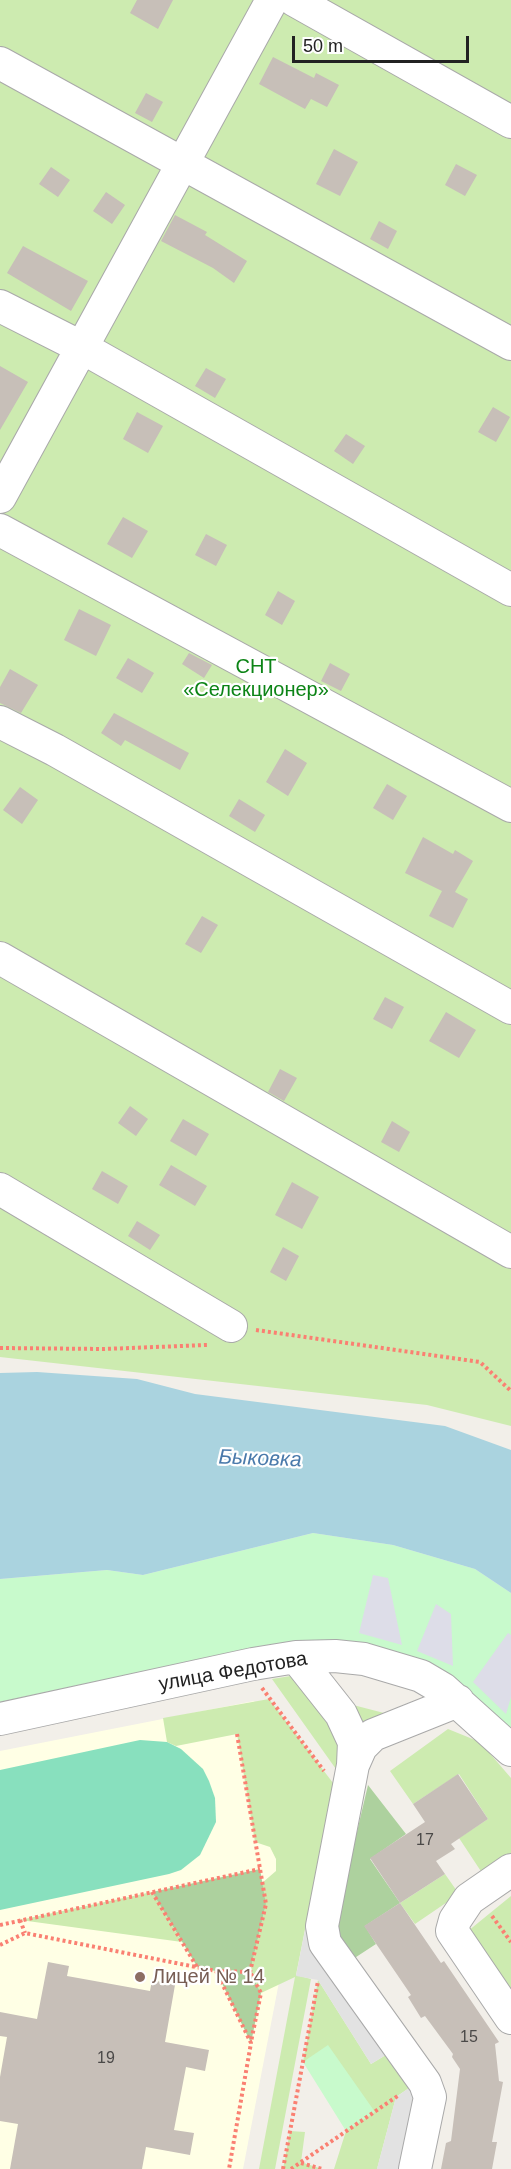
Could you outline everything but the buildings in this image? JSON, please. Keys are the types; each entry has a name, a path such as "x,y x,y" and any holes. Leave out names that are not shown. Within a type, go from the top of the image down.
{"street":[{"path":"0,497 181,161 272,0"},
{"path":"294,0 511,122"},
{"path":"0,63 511,344"},
{"path":"0,306 81,347 511,590"},
{"path":"0,530 511,806"},
{"path":"0,722 55,750 511,1008"},
{"path":"0,958 511,1252"},
{"path":"0,1189 231,1326"},
{"path":"296,1657 341,1714 354,1742 346,1800 322,1926 325,1943 422,2079 430,2097 415,2169"},
{"name":"улица Федотова","path":"0,1719 296,1657 345,1657 393,1666 421,1676 458,1701 511,1750"},
{"path":"352,1765 361,1748 373,1735 458,1701"},
{"path":"511,1870 469,1899 455,1920 452,1931 511,2018"}],"path":[{"path":"0,1348 104,1349 218,1344 231,1326 480,1362 511,1391"},
{"path":"258,1682 346,1800"},
{"path":"229,2169 261,1993 250,1972 267,1904 237,1734"},
{"path":"0,1925 260,1869"},
{"path":"152,1892 198,1968"},
{"path":"21,1920 25,1933"},
{"path":"0,1946 25,1933 198,1968 250,1972"},
{"path":"282,2169 325,1943"},
{"path":"216,1971 251,2043"},
{"path":"292,2169 422,2079"},
{"path":"301,2162 322,2169"}],"shaded area":[{"path":"373,1575 388,1578 402,1645 359,1633"},
{"path":"436,1604 451,1614 453,1666 417,1651"},
{"path":"508,1633 511,1635 511,1697 506,1714 473,1682"},
{"name":"Лицей № 14","path":"254,1701 317,1785 243,2169 0,2169 0,1751"},
{"path":"328,1813 322,1926 399,2047 371,2064 318,1980 296,1976"},
{"path":"422,2079 415,2169 377,2169 396,2097"}],"green space":[{"name":"СНТ «Селекционер»","path":"0,0 511,0 511,1426 427,1405 0,1357"},
{"path":"313,1533 393,1545 475,1569 511,1593 511,1729 491,1710 444,1676 376,1646 317,1640 260,1646 0,1702 0,1579 107,1570 143,1575"},
{"path":"309,1673 330,1699 411,1720 373,1735 348,1786 272,1679"},
{"path":"269,1699 346,1800 328,1813 296,1975 311,1979 275,2169 259,2169 295,1977 261,1993 250,1972 266,1904 262,1883 276,1871 276,1859 270,1847 255,1842 237,1734 176,1746 167,1742 163,1718"},
{"path":"448,1729 480,1742 511,1778 511,1870 490,1885 459,1838 488,1819 459,1774 413,1804 390,1771"},
{"path":"140,1740 167,1742 181,1749 203,1769 215,1798 216,1822 200,1855 181,1870 169,1874 0,1910 0,1770"},
{"path":"368,1785 406,1834 370,1859 400,1903 365,1926 376,1944 350,1961 340,1945 335,1925"},
{"path":"260,1869 266,1904 250,1972 261,1993 251,2043 216,1971 198,1968 152,1892"},
{"path":"445,1874 459,1894 415,1924 400,1903"},
{"path":"152,1892 182,1942 20,1920"},
{"path":"511,1896 511,2019 457,1940"},
{"path":"318,1980 371,2064 399,2047 422,2079 396,2097 377,2169 334,2169 346,2131 374,2112 303,2062"},
{"path":"328,2045 375,2112 346,2131 303,2062"},
{"path":"290,2131 305,2132 301,2162 322,2169 283,2169"}],"water":[{"name":"Быковка","path":"37,1372 137,1379 195,1394 445,1426 511,1450 511,1593 475,1569 393,1545 313,1533 143,1575 107,1570 0,1579 0,1373"}],"place":[{"name":"Лицей № 14","path":"140,1977"}]}
